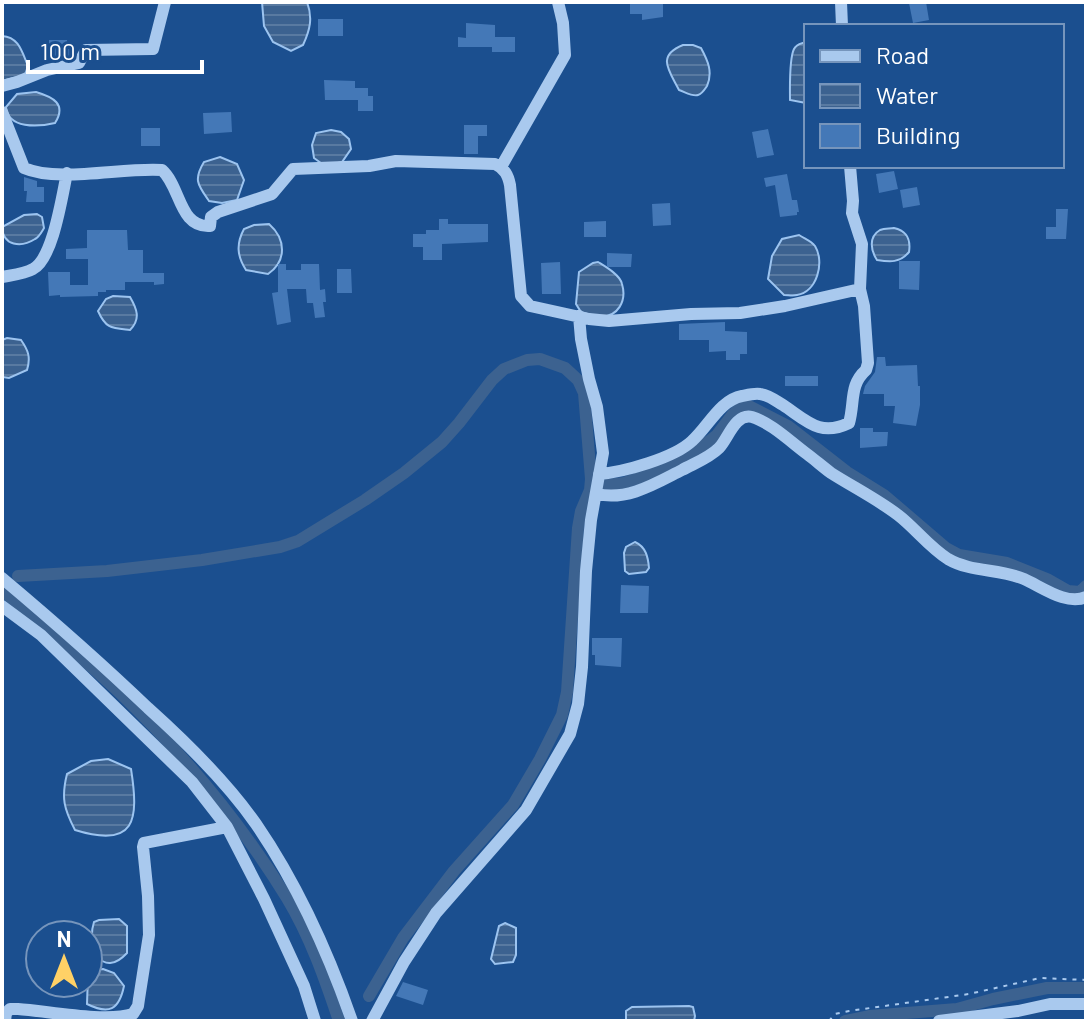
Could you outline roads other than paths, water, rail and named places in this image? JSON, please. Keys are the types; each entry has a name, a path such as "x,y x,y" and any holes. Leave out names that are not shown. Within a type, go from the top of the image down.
{"street":[{"path":"2,86 47,70 79,63 86,50 153,49 165,2"},
{"path":"501,167 565,55 558,2"},
{"path":"841,2 842,24"},
{"path":"2,112 24,168 67,173 162,170 172,182 188,219 198,226 207,227 210,226 211,217 218,212 272,194 293,169 369,166 396,161 495,164 508,175 521,296 530,306 609,321 740,313 860,289"},
{"path":"599,474 632,468 683,449 711,422 722,406 741,396 759,394 770,397 821,428 836,430 849,423 855,384 868,363 860,289 862,244 852,213 850,168"},
{"path":"2,277 32,270 41,264 58,216 67,173"},
{"path":"372,1021 404,962 436,913 526,810 570,734 578,704 591,520 603,453 579,316"},
{"path":"597,494 615,496 653,486 708,457 719,448 739,420 745,416 752,417 896,513 951,561 1022,578 1071,599 1083,600 1086,597"},
{"path":"2,578 90,653 170,728 216,775 256,823 308,914 352,1021"},
{"path":"2,606 41,635 192,782 227,827 271,913 304,986 315,1021"},
{"path":"5,1021 8,1011 18,1009 94,1017 133,1014 138,1006 149,935 144,843 227,827"},
{"path":"939,1021 1050,1004 1086,1004"}],"water":[{"path":"262,2 307,2 310,24 303,45 291,51 273,42 264,26"},
{"path":"2,36 12,39 19,46 28,66 25,75 2,81"},
{"path":"804,43 804,103 790,100 792,54 796,46"},
{"path":"683,45 701,48 708,62 709,81 698,95 679,90 667,64 670,54"},
{"path":"36,92 48,96 59,106 55,123 25,125 8,114 6,107 17,94"},
{"path":"341,132 349,139 351,149 342,162 325,166 314,158 312,145 316,133"},
{"path":"220,157 237,164 244,180 237,200 222,203 209,201 200,186 198,178 204,162"},
{"path":"37,214 42,217 44,228 40,235 30,242 9,242 2,227 24,215"},
{"path":"269,224 281,243 279,263 268,274 246,270 239,250 244,229"},
{"path":"894,228 907,236 909,252 894,261 877,260 872,248 874,236 880,230"},
{"path":"799,235 815,246 819,268 814,282 804,293 784,295 768,279 772,256 782,239"},
{"path":"598,262 619,277 623,290 620,307 612,314 600,317 581,312 576,304 579,272"},
{"path":"113,296 130,297 132,301 137,318 130,330 110,326 98,311 106,299"},
{"path":"2,340 21,340 29,357 27,370 9,378 2,377"},
{"path":"635,542 646,553 649,568 646,572 629,574 625,571 624,553 626,547"},
{"path":"108,759 131,769 134,803 129,826 111,836 75,830 65,803 67,774 91,761"},
{"path":"119,919 127,926 127,953 110,963 104,962 104,920"},
{"path":"505,923 516,928 516,955 513,962 495,964 491,959 499,926"},
{"path":"104,969 114,973 124,986 112,1008 101,1009 87,1004 87,999 104,999"},
{"path":"632,1007 693,1007 694,1021 626,1021 626,1011"}],"waterway":[{"path":"18,576 107,571 202,560 298,541 365,500 442,442 504,369 527,360 540,359 565,368 578,380 584,393 591,479 578,528 567,692 562,715 513,805 454,871 403,938 369,996"},
{"path":"606,485 624,483 688,457 717,435 740,408 749,406 788,426 847,472 884,495 946,548 959,555 1007,563 1068,591 1080,592 1086,586"},
{"path":"2,590 121,694 167,741 231,817 269,870 303,927 339,1021"},
{"path":"845,1021 869,1016 957,1009 1047,988 1086,988"}]}
